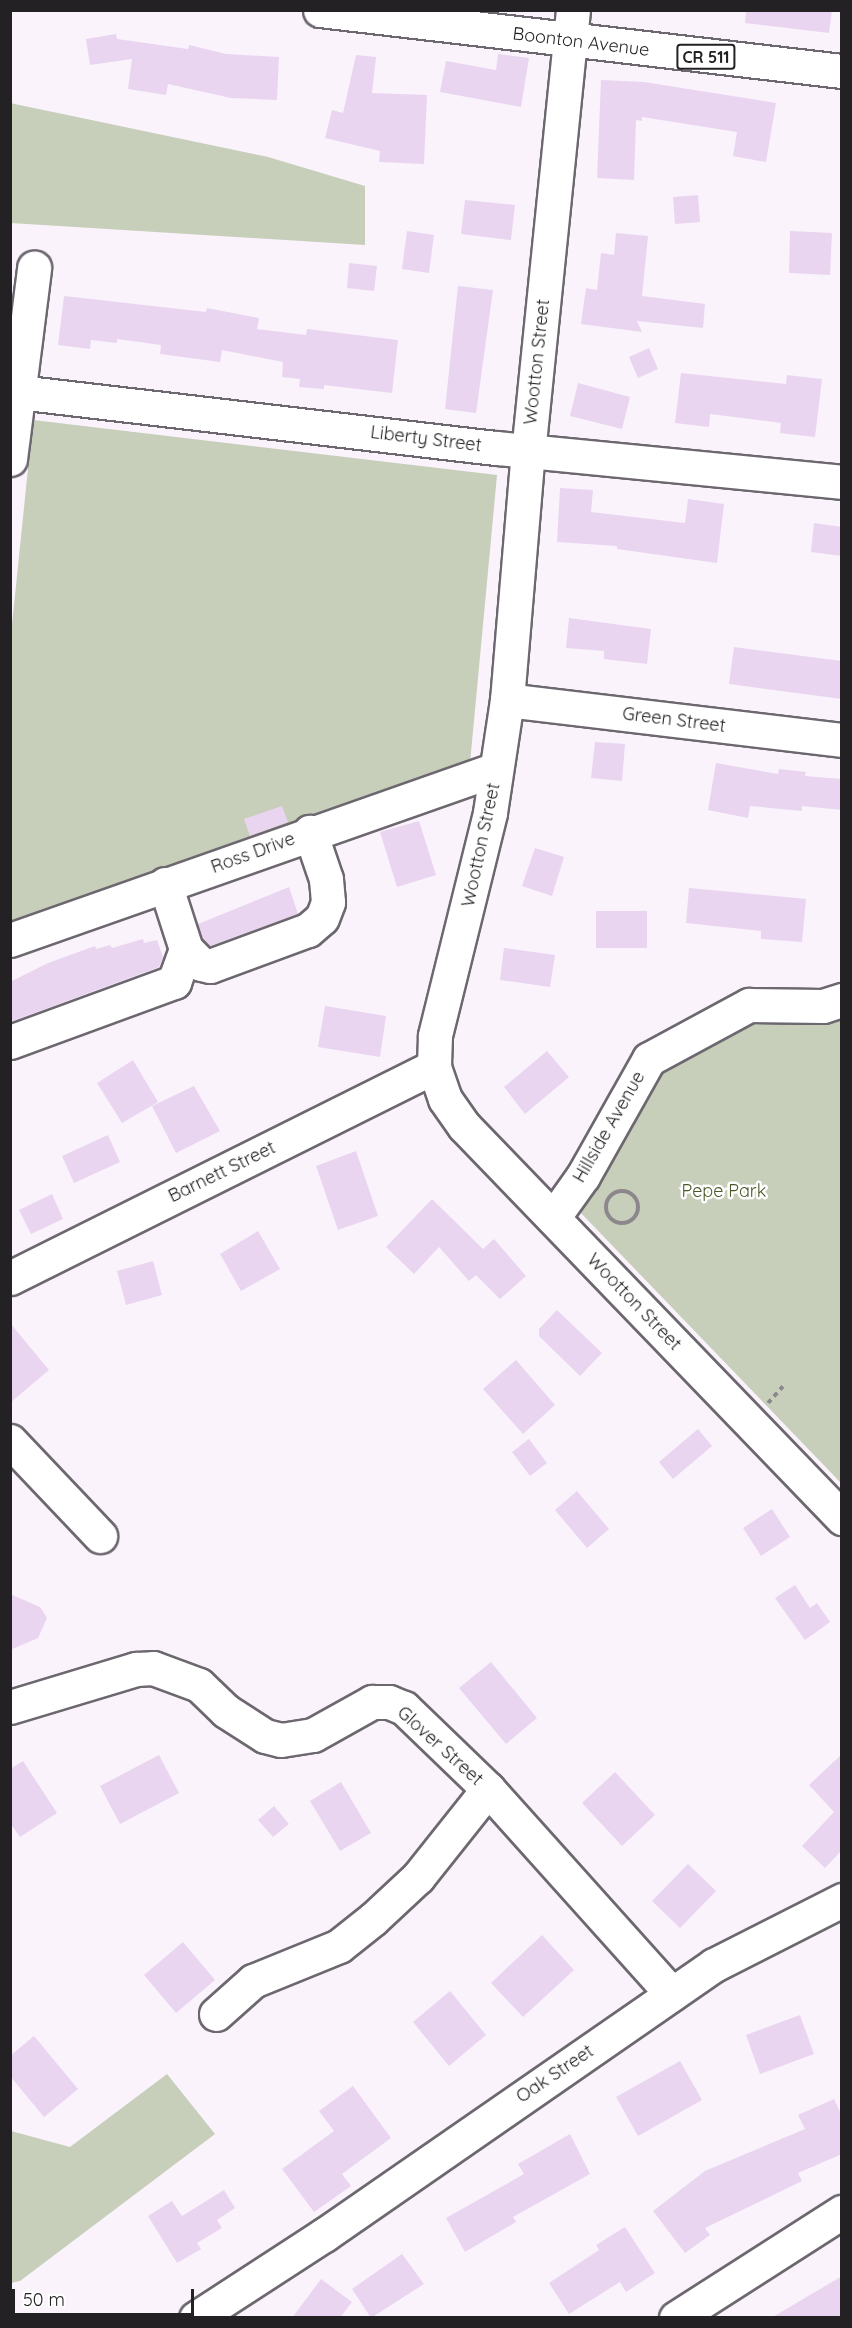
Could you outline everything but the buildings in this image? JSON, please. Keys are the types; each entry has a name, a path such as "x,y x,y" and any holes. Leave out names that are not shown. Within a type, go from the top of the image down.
{"street":[{"name":"Boonton Avenue","path":"320,10 572,26 842,71"},
{"name":"Wootton Street","path":"572,26 528,450 507,700 490,813 435,1036 434,1067 445,1099 464,1126 842,1518"},
{"path":"10,459 14,391 34,268"},
{"name":"Liberty Street","path":"14,391 528,450 842,482"},
{"name":"Green Street","path":"507,700 842,740"},
{"name":"Ross Drive","path":"10,940 310,832 496,769"},
{"path":"165,884 186,949 201,964 210,966 308,930 322,918 328,902 326,879 310,832"},
{"path":"10,1042 174,982 186,949"},
{"name":"Hillside Avenue","path":"554,1218 583,1176 649,1059 749,1005 823,1006 842,1000"},
{"name":"Barnett Street","path":"10,1278 434,1067"},
{"path":"10,1441 100,1536"},
{"name":"Glover Street","path":"10,1707 136,1669 153,1668 192,1681 226,1711 265,1736 281,1740 313,1735 372,1701 389,1702 404,1708 488,1789 672,1994"},
{"path":"216,2014 253,1981 339,1946 373,1918 418,1877 488,1789"},
{"name":"Oak Street","path":"196,2318 278,2265 714,1965 842,1900"},
{"path":"676,2318 842,2212"}],"path":[{"path":"623,1191 635,1198 637,1205 633,1218 627,1222 614,1220 606,1209 610,1196 623,1191"},
{"path":"598,1209 606,1209"},
{"path":"761,1394 777,1410"}],"green space":[{"path":"10,103 268,157 365,186 365,245 11,223"},
{"path":"33,420 497,475 470,763 11,924 10,644"},
{"name":"Pepe Park","path":"752,1017 841,1020 841,1483 579,1211 661,1061"},
{"path":"167,2074 215,2134 20,2281 11,2283 11,2131 70,2147"}]}
